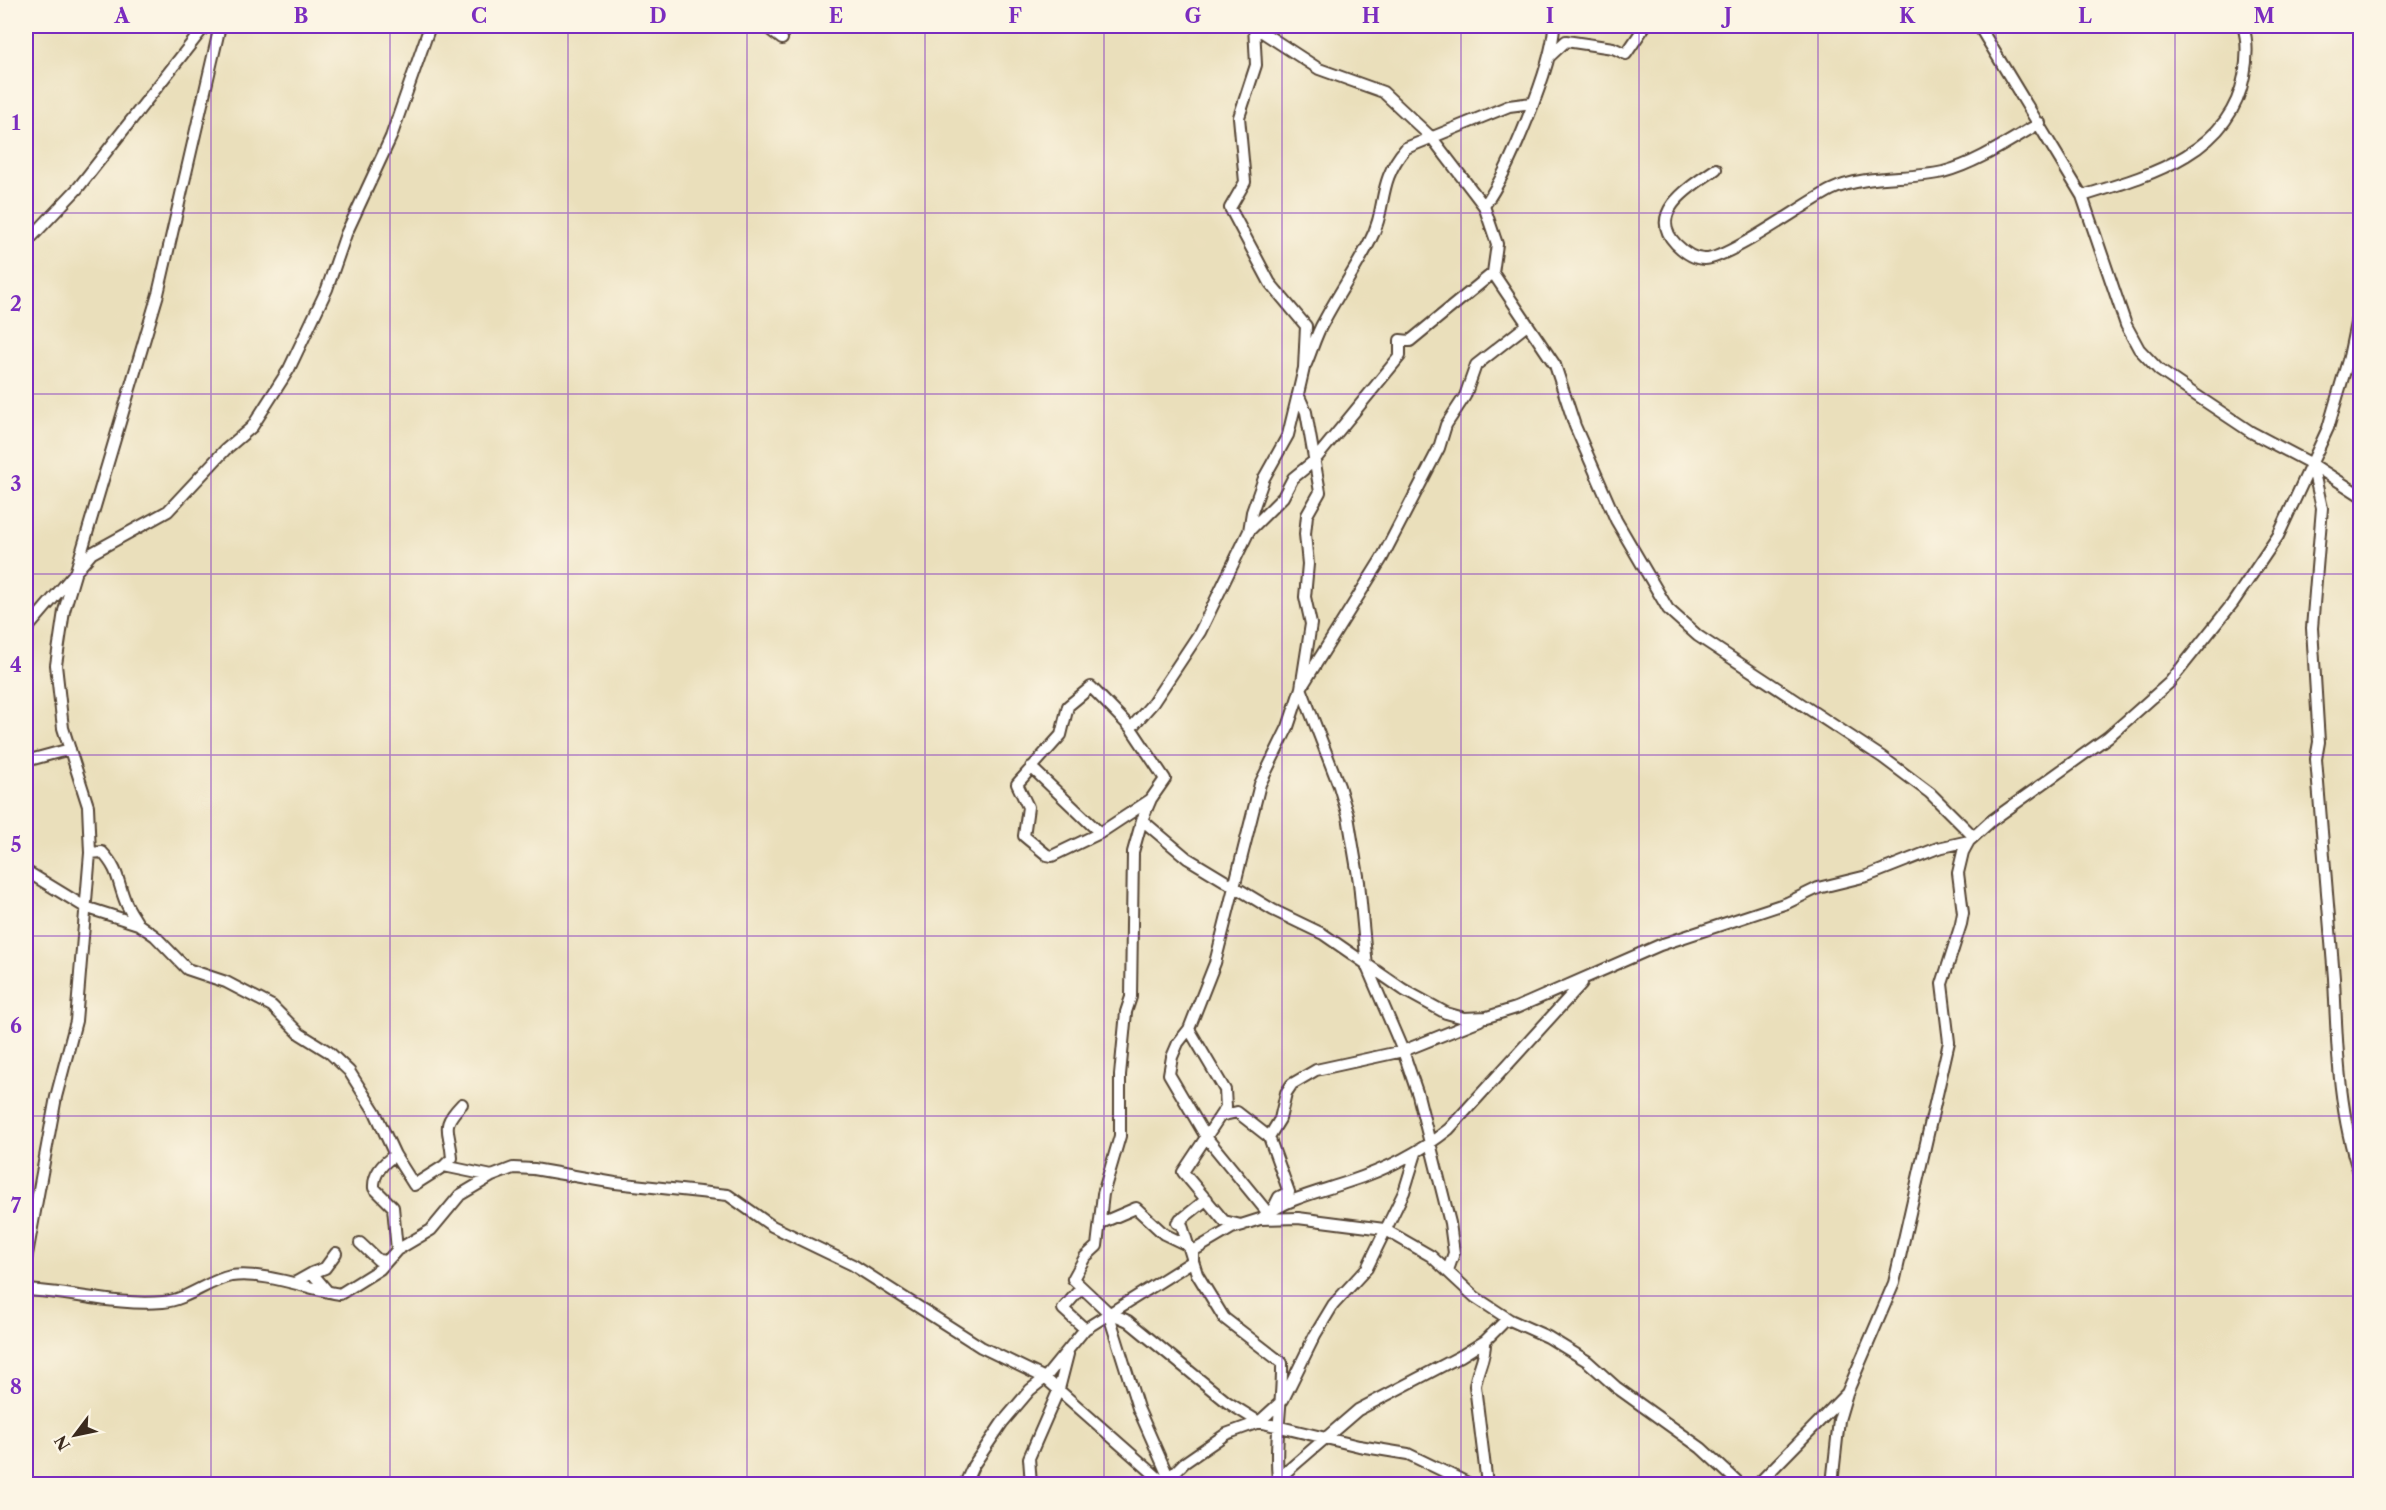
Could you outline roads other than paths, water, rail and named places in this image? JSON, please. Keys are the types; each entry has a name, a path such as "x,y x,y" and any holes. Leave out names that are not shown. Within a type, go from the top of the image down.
{"street":[{"path":"26,243 78,188 205,26"},
{"path":"26,1260 29,1227 56,1097 76,1022 90,852 88,806 63,728 56,665 64,611 158,294 220,26"},
{"path":"27,626 53,601 92,553 168,511 225,450 252,427 289,369 327,290 346,234 391,137 430,26"},
{"path":"765,26 782,39"},
{"path":"1249,531 1283,497 1293,478 1314,461 1400,356 1400,340 1410,340 1456,306 1493,273 1497,244 1484,206 1432,138 1383,92 1319,69 1253,26"},
{"path":"1253,26 1256,65 1239,117 1245,182 1230,208 1270,283 1306,326 1304,368"},
{"path":"1484,206 1511,156 1532,104 1549,57 1554,26"},
{"path":"1549,57 1566,41 1613,48 1626,54 1645,26"},
{"path":"1979,26 2040,123 2082,196 2126,325 2139,349 2159,370 2251,432 2312,464 2361,495"},
{"path":"2082,196 2137,180 2187,156 2210,140 2229,118 2241,94 2246,63 2243,26"},
{"path":"1131,728 1153,703 1200,632 1249,531 1252,512 1264,478 1288,435 1304,368 1322,323 1371,240 1380,212 1383,186 1395,162 1406,148 1509,106 1532,104"},
{"path":"1716,169 1679,195 1667,220 1668,232 1675,242 1693,257 1704,259 1714,257 1756,235 1832,189 1942,172 1968,163 2040,123"},
{"path":"1493,273 1508,291 1527,325 1555,365 1575,426 1616,520 1668,609 1698,636 1882,757 1930,793 1971,839"},
{"path":"1269,1137 1280,1119 1286,1093 1292,1084 1316,1070 1403,1051 1487,1017 1516,1008 1660,945 1792,901 1818,888 1867,876 1938,848 1971,839 2108,737 2169,683 2232,604 2278,536 2331,418 2349,357 2361,304"},
{"path":"1301,688 1382,558 1439,448 1446,425 1465,396 1476,365 1527,325"},
{"path":"1267,1214 1206,1137 1169,1074 1178,1043 1189,1029 1215,963 1233,884 1260,784 1288,728 1301,688 1311,624 1305,597 1306,515 1320,492 1306,412 1298,394"},
{"path":"2312,464 2322,508 2312,628 2319,742 2316,759 2334,978 2334,1010 2339,1039 2345,1124 2352,1154 2361,1175"},
{"path":"1151,800 1100,833 1049,856 1026,839 1023,832 1028,807 1017,784 1061,735 1068,706 1091,687 1131,728 1165,779 1151,800 1142,820 1133,852 1131,997 1126,1012 1120,1075 1120,1136 1103,1194 1097,1245 1085,1257 1074,1279 1108,1312 1128,1321 1227,1402 1259,1422 1408,1454 1470,1485"},
{"path":"1301,688 1339,786 1348,816 1359,882 1367,967 1403,1051 1418,1095 1428,1145 1450,1223 1454,1252 1448,1269"},
{"path":"26,761 70,750"},
{"path":"1031,767 1100,833"},
{"path":"1142,820 1187,858 1273,910 1323,934 1367,967 1446,1013 1464,1018 1487,1017"},
{"path":"1832,1485 1839,1420 1847,1393 1894,1283 1930,1135 1949,1042 1942,984 1961,924 1959,862 1971,839"},
{"path":"90,852 102,852 114,865 125,901 138,924"},
{"path":"26,871 85,907 138,924 155,936 187,969 261,998 300,1034 329,1052 349,1071 375,1112 395,1155 414,1185 444,1166 452,1158"},
{"path":"1189,1029 1225,1090 1226,1107 1183,1172 1224,1221 1241,1225 1300,1198 1351,1181 1416,1153 1428,1145 1449,1129 1573,991 1589,977"},
{"path":"26,1290 109,1301 162,1302 174,1300 233,1276 296,1282 340,1294 397,1250 431,1230 459,1195 465,1183 452,1158 446,1126 448,1119 462,1104"},
{"path":"1220,1116 1237,1112 1269,1137 1289,1192 1279,1197 1267,1214"},
{"path":"1276,1482 1276,1427 1283,1400 1315,1335 1333,1305 1367,1269 1384,1229 1404,1192 1416,1153"},
{"path":"395,1155 383,1163 373,1181 374,1188 393,1207 397,1250"},
{"path":"444,1166 492,1176"},
{"path":"459,1195 492,1176 513,1168 534,1169 615,1183 728,1195 772,1226 853,1265 981,1347 1045,1378 1167,1483"},
{"path":"1169,1234 1180,1219 1207,1199"},
{"path":"1101,1223 1134,1207 1164,1234 1169,1234 1191,1252"},
{"path":"965,1485 973,1466 1002,1423 1030,1390 1045,1378 1085,1329 1191,1252 1232,1228 1267,1214 1384,1229 1448,1269 1475,1297 1510,1320 1548,1337 1587,1361 1616,1387 1701,1448 1740,1485"},
{"path":"1167,1483 1184,1463 1226,1434 1259,1422 1283,1400 1282,1364 1224,1318 1197,1274 1180,1219"},
{"path":"360,1243 382,1263"},
{"path":"296,1282 325,1268 336,1253"},
{"path":"324,1288 325,1268"},
{"path":"312,1274 324,1288"},
{"path":"1081,1288 1063,1309 1085,1329"},
{"path":"1108,1312 1138,1408 1167,1483"},
{"path":"1276,1482 1358,1410 1435,1371 1485,1341 1504,1322 1510,1320"},
{"path":"1485,1341 1486,1355 1477,1370 1475,1386 1487,1485"},
{"path":"1031,1485 1029,1458 1059,1389 1069,1350"},
{"path":"1758,1485 1847,1393"}]}
